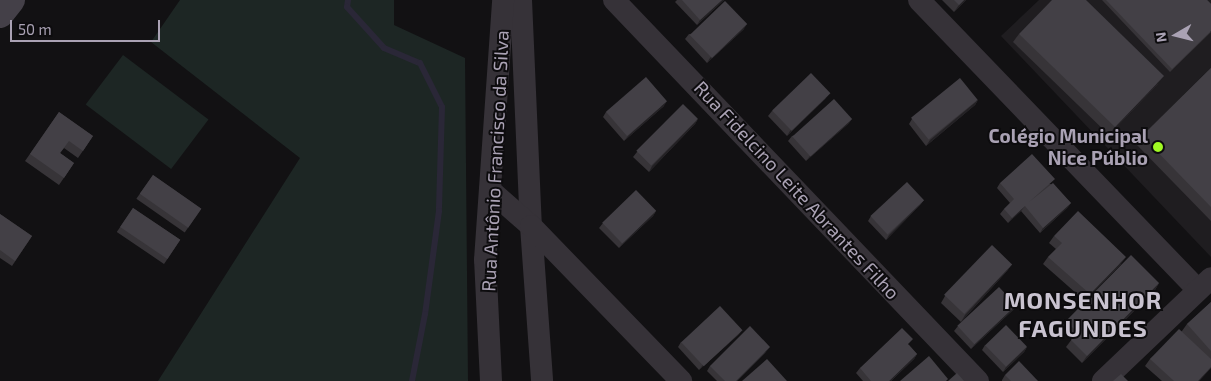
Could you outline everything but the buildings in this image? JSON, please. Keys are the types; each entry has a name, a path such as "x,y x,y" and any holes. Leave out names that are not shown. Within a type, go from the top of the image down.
{"main road":[{"path":"0,14 11,0"}],"street":[{"name":"Rua Antônio Francisco da Silva","path":"492,381 485,260 503,0"},
{"name":"Rua Antônio Francisco da Silva","path":"521,0 531,226 542,381"},
{"name":"Rua Fidelcino Leite Abrantes Filho","path":"614,0 978,381"},
{"path":"919,0 1204,284 1103,381"},
{"path":"490,190 531,226 682,381"}],"shaded area":[{"path":"180,0 394,0 394,25 465,58 468,381 158,381 300,158 151,42"},
{"name":"Colégio Municipal Nice Públio","path":"1039,0 1211,0 1211,257 1001,36"},
{"path":"123,55 208,119 171,169 86,105"}],"waterway":[{"path":"348,0 347,7 384,48 420,63 442,107 439,211 425,314 412,381"}],"place":[{"name":"Colégio Municipal Nice Públio","path":"1158,147"}],"district":[{"name":"MONSENHOR FAGUNDES","path":"1083,314"}]}
